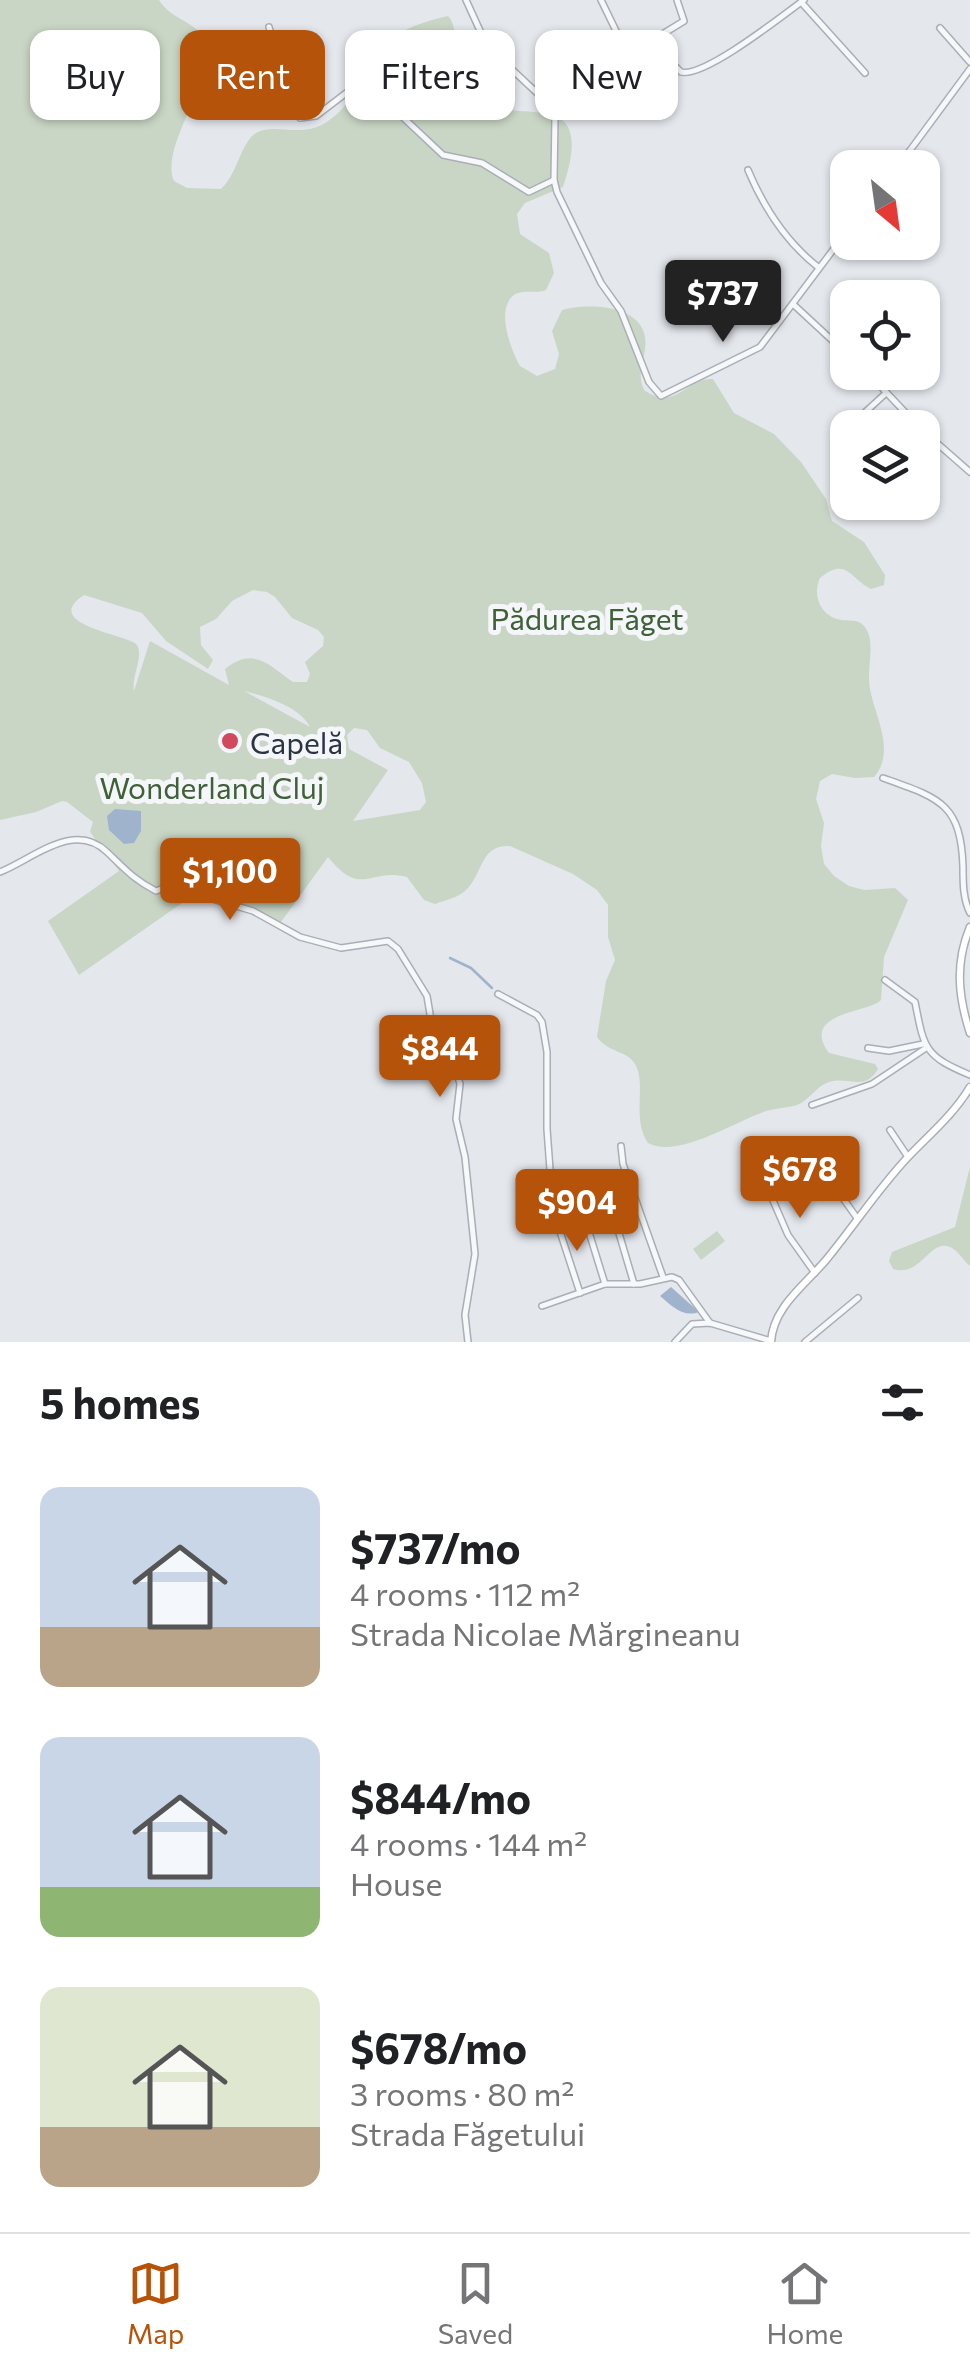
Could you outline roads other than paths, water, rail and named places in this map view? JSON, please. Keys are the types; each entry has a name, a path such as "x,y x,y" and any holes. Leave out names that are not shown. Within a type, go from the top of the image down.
{"main road":[{"path":"970,927 962,948 959,977 970,1032"},
{"path":"771,1342 774,1324 786,1303 970,1086"}],"street":[{"path":"466,0 487,46 535,90"},
{"path":"601,0 616,30"},
{"path":"671,30 684,21 676,0"},
{"path":"678,69 693,73 738,48 798,2 866,74"},
{"path":"270,27 294,113 300,118 316,116 354,86 392,108 442,155 482,163 529,192 554,180"},
{"path":"910,150 970,66 940,28"},
{"path":"555,120 554,180 601,283 622,311 649,382 661,396 760,347 830,252"},
{"path":"748,170 769,211 798,251 818,267"},
{"path":"794,305 830,338"},
{"path":"883,390 903,410"},
{"path":"868,410 886,393"},
{"path":"940,446 970,472"},
{"path":"884,778 922,792 950,812 962,842 964,896 970,913"},
{"path":"0,872 62,841 83,838 99,845 124,872 156,891 169,886 253,911 300,937 341,948 388,940 398,949 426,996 431,1020 460,1084 456,1119 465,1157 475,1254 465,1315 468,1342"},
{"path":"884,980 914,1002 925,1046 948,1066 970,1075"},
{"path":"498,994 537,1015 542,1022 547,1052 546,1128 553,1210 580,1293"},
{"path":"868,1048 890,1051 925,1046"},
{"path":"812,1105 872,1084 925,1046"},
{"path":"890,1130 908,1157"},
{"path":"621,1146 623,1164 663,1277"},
{"path":"815,1147 835,1187 857,1218"},
{"path":"765,1182 788,1235 815,1273"},
{"path":"605,1186 634,1284"},
{"path":"583,1214 605,1284"},
{"path":"542,1306 605,1284 634,1284 663,1277 679,1280 710,1324"},
{"path":"804,1342 858,1298"},
{"path":"675,1342 692,1324 710,1324 771,1342"}],"water":[{"path":"115,809 141,811 141,831 134,843 124,844 109,830 107,816"},
{"path":"671,1287 699,1312 683,1312 660,1296"}],"waterway":[{"path":"450,958 471,968 492,988"}],"place":[{"name":"Capelă","path":"230,741"}],"park label":[{"name":"Pădurea Făget","path":"587,617"},
{"name":"Wonderland Cluj","path":"212,786"}]}
